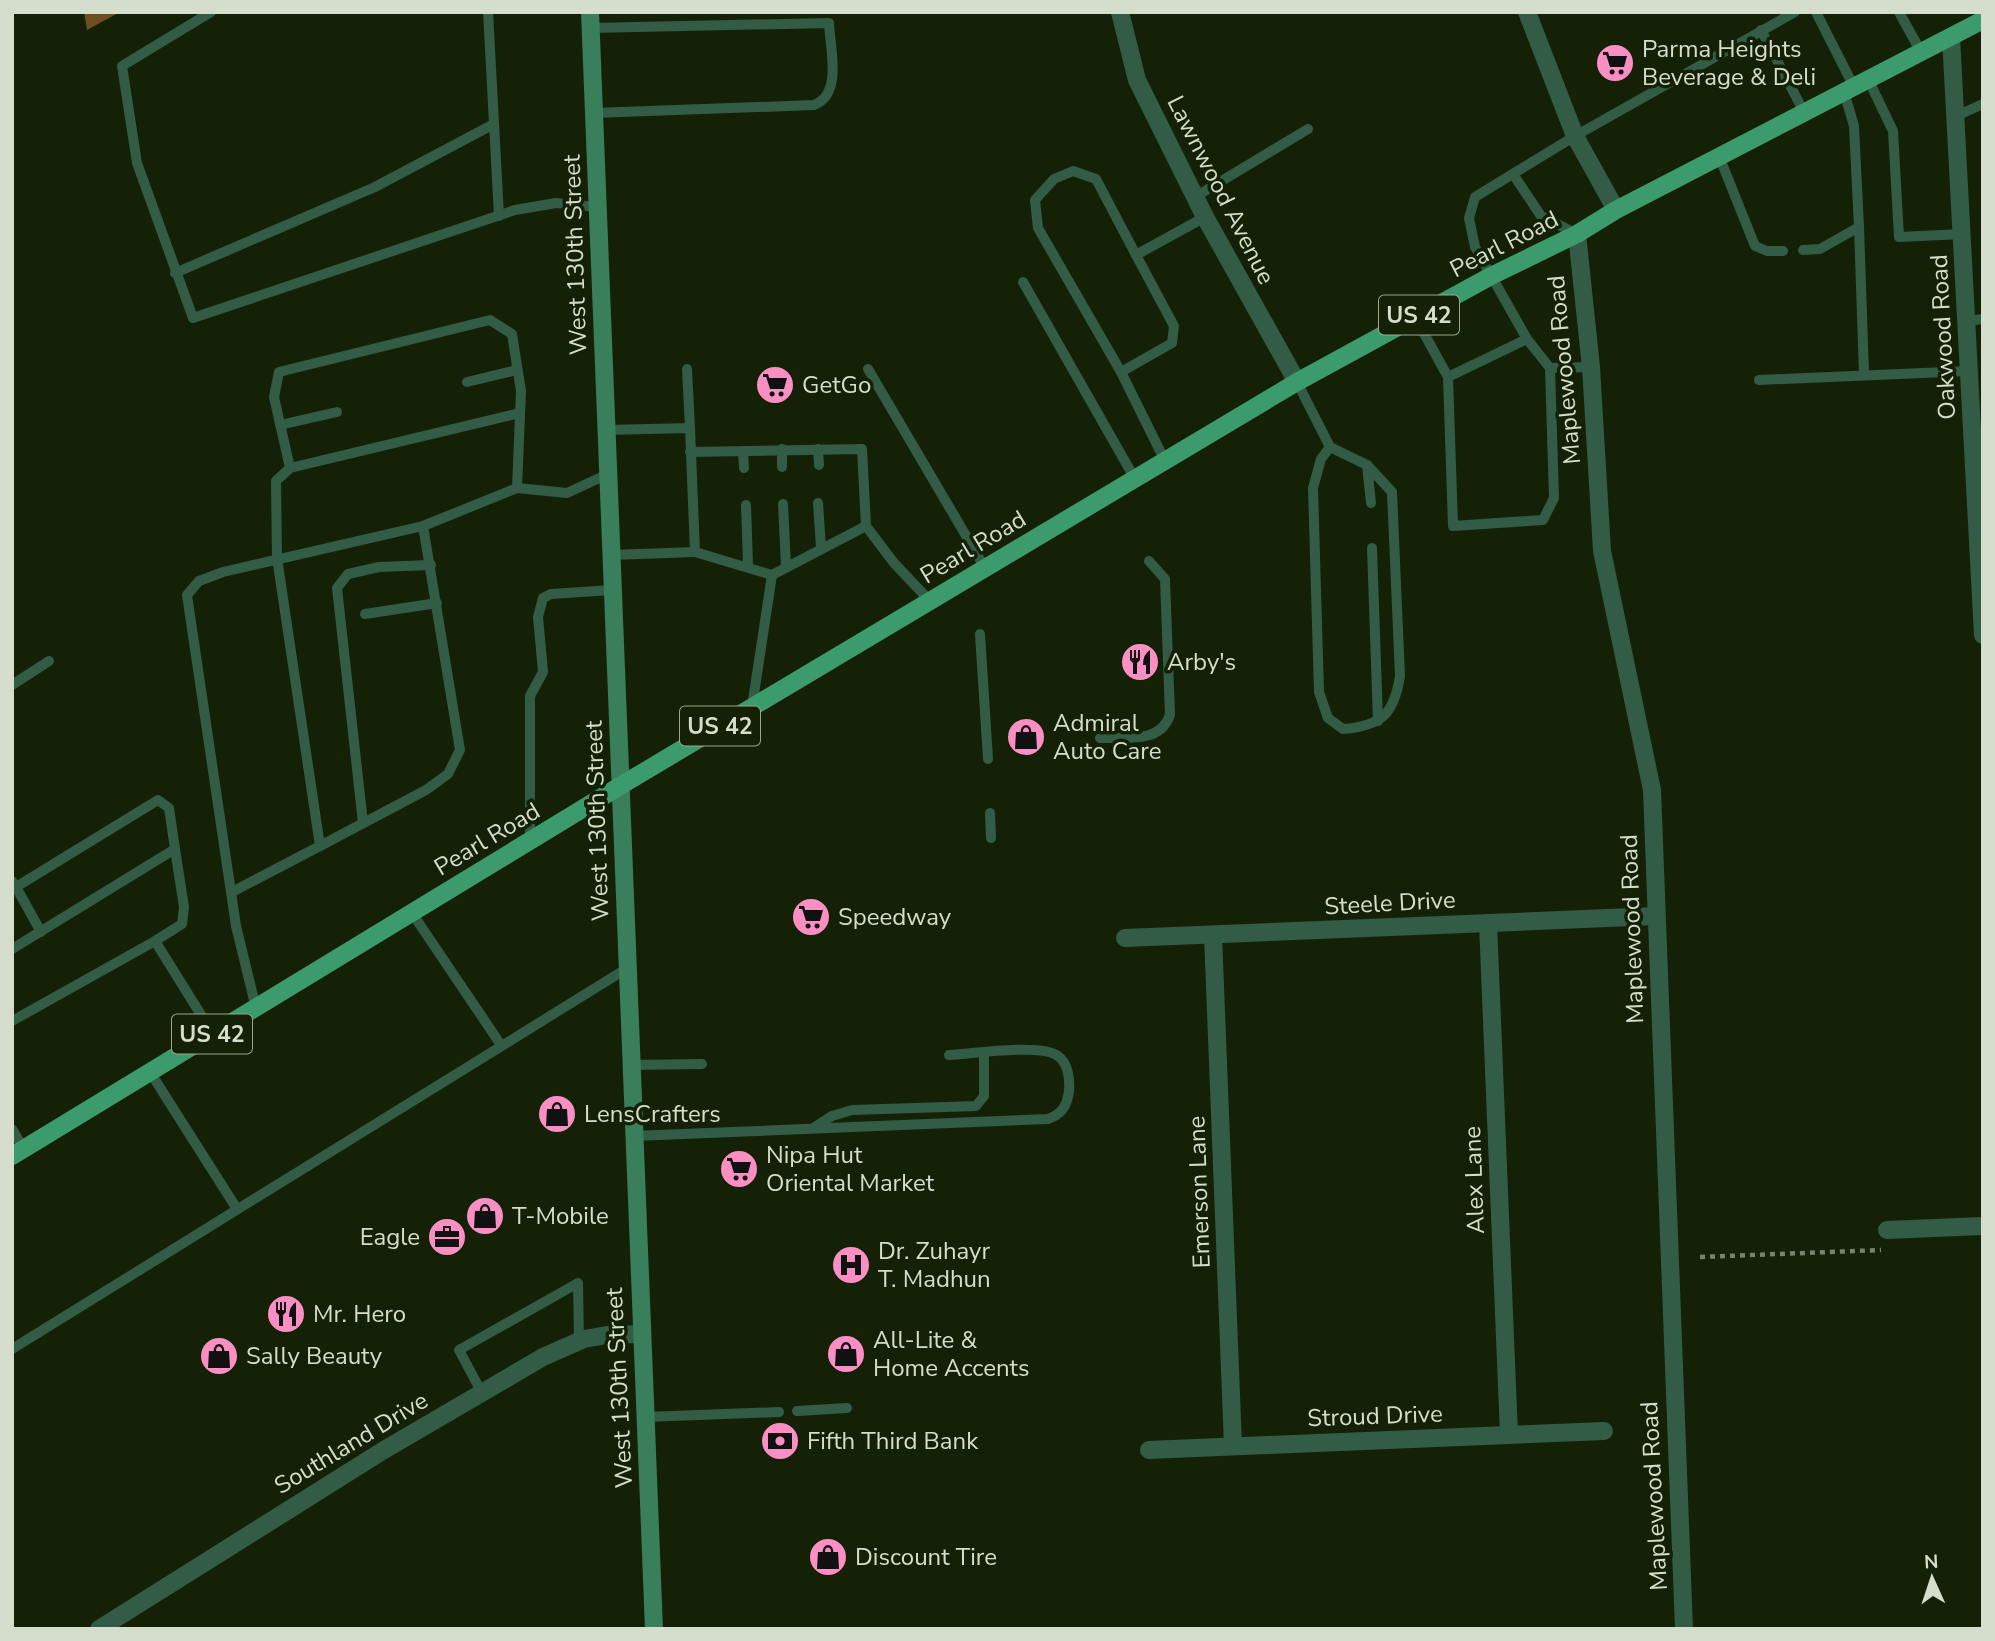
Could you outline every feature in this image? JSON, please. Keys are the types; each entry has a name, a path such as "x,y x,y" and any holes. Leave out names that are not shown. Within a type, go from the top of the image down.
{"main road":[{"name":"West 130th Street","path":"590,20 654,1629"},
{"name":"Pearl Road","path":"18,1153 620,786 1297,382 1491,275 1577,234 1616,210 1983,20"}],"street":[{"name":"Lawnwood Avenue","path":"1120,12 1137,80 1205,217 1297,382"},
{"path":"1527,12 1575,136 1616,210"},
{"name":"Oakwood Road","path":"1951,37 1962,234 1975,320 1969,371 1983,635"},
{"name":"Maplewood Road","path":"1577,234 1591,367 1602,551 1652,790 1685,1629"},
{"name":"Steele Drive","path":"1125,937 1657,916"},
{"name":"Alex Lane","path":"1488,923 1509,1435"},
{"name":"Emerson Lane","path":"1213,935 1233,1446"},
{"path":"1887,1230 1983,1226"},
{"name":"Southland Drive","path":"99,1629 274,1518 543,1357 579,1342 607,1335 641,1334"},
{"name":"Stroud Drive","path":"1149,1450 1604,1431"}],"lane":[{"path":"211,12 122,66 137,163 193,318 499,216 556,203 597,207"},
{"path":"488,12 499,216"},
{"path":"1415,317 1448,377 1453,526 1543,520 1554,498 1550,368 1527,339 1475,247 1469,218 1471,205 1475,197 1575,136 1795,12"},
{"path":"1816,12 1855,86 1893,131 1899,237 1962,234"},
{"path":"1899,12 1921,52"},
{"path":"590,20 828,17 832,89 825,101 814,105 594,113"},
{"path":"1761,30 1804,111"},
{"path":"1855,86 1854,126 1864,374"},
{"path":"1956,116 1983,104"},
{"path":"175,273 376,187 494,124"},
{"path":"1195,197 1308,129"},
{"path":"1719,156 1755,246 1767,251 1783,251"},
{"path":"1121,372 1172,343 1174,326 1096,179 1073,171 1054,179 1035,200 1038,228 1121,372 1165,461"},
{"path":"1513,174 1541,216 1577,234"},
{"path":"1136,255 1205,217"},
{"path":"1803,250 1820,249 1859,227"},
{"path":"1023,282 1135,479"},
{"path":"290,468 274,397 279,372 490,320 512,334 520,413 517,488"},
{"path":"1448,377 1527,339"},
{"path":"1550,368 1591,367"},
{"path":"687,369 695,552"},
{"path":"868,369 985,568"},
{"path":"467,382 517,370"},
{"path":"1759,380 1969,371"},
{"path":"1297,382 1330,447 1367,465 1392,492 1400,676 1397,698 1388,713 1366,727 1343,729 1328,718 1319,692 1313,488 1321,460 1330,447"},
{"path":"280,425 337,412"},
{"path":"320,846 277,558 276,481 290,468 520,413"},
{"path":"606,430 690,428"},
{"path":"782,449 782,467"},
{"path":"818,449 819,466"},
{"path":"691,452 862,449 866,526 894,563 930,601"},
{"path":"743,451 744,468"},
{"path":"1367,465 1371,503"},
{"path":"256,1008 236,926 187,595 199,581 277,558 423,526 517,488 567,493 608,474"},
{"path":"818,502 821,548"},
{"path":"783,503 786,566"},
{"path":"746,505 748,565"},
{"path":"232,892 426,790 448,774 460,750 423,526"},
{"path":"752,707 772,575 866,526"},
{"path":"1372,548 1378,721"},
{"path":"611,555 695,552 748,565 772,575"},
{"path":"1100,738 1154,736 1166,725 1170,715 1165,579 1149,561"},
{"path":"363,823 337,588 348,575 379,567 431,565"},
{"path":"530,841 530,696 543,672 538,617 543,598 551,594 612,590"},
{"path":"365,614 437,603"},
{"path":"981,634 988,759"},
{"path":"12,685 50,661"},
{"path":"12,1021 182,924 184,907 169,808 158,800 14,884 41,932"},
{"path":"990,813 991,838"},
{"path":"12,949 175,849"},
{"path":"412,913 501,1045"},
{"path":"155,941 213,1034"},
{"path":"12,1349 626,969"},
{"path":"633,1136 1048,1119 1062,1113 1069,1081 1058,1056 1038,1050 949,1055"},
{"path":"812,1129 832,1116 852,1110 976,1106 984,1096 984,1053"},
{"path":"630,1065 702,1064"},
{"path":"149,1072 237,1209"},
{"path":"12,1129 18,1153"},
{"path":"482,1392 460,1350 578,1283 579,1342"},
{"path":"797,1411 847,1408"},
{"path":"645,1417 779,1412"}],"path":[{"path":"1700,1257 1892,1249"}],"shaded area":[{"path":"84,12 120,12 87,30"}],"place":[{"name":"Parma Heights Beverage & Deli","path":"1615,63"},
{"name":"GetGo","path":"775,385"},
{"name":"Arby's","path":"1140,662"},
{"name":"Admiral Auto Care","path":"1026,737"},
{"name":"Speedway","path":"811,917"},
{"name":"LensCrafters","path":"557,1114"},
{"name":"Nipa Hut Oriental Market","path":"739,1169"},
{"name":"T-Mobile","path":"485,1216"},
{"name":"Eagle","path":"447,1237"},
{"name":"Dr. Zuhayr T. Madhun","path":"851,1265"},
{"name":"Mr. Hero","path":"286,1314"},
{"name":"All-Lite & Home Accents","path":"846,1354"},
{"name":"Sally Beauty","path":"219,1356"},
{"name":"Fifth Third Bank","path":"780,1441"},
{"name":"Discount Tire","path":"828,1557"}]}
